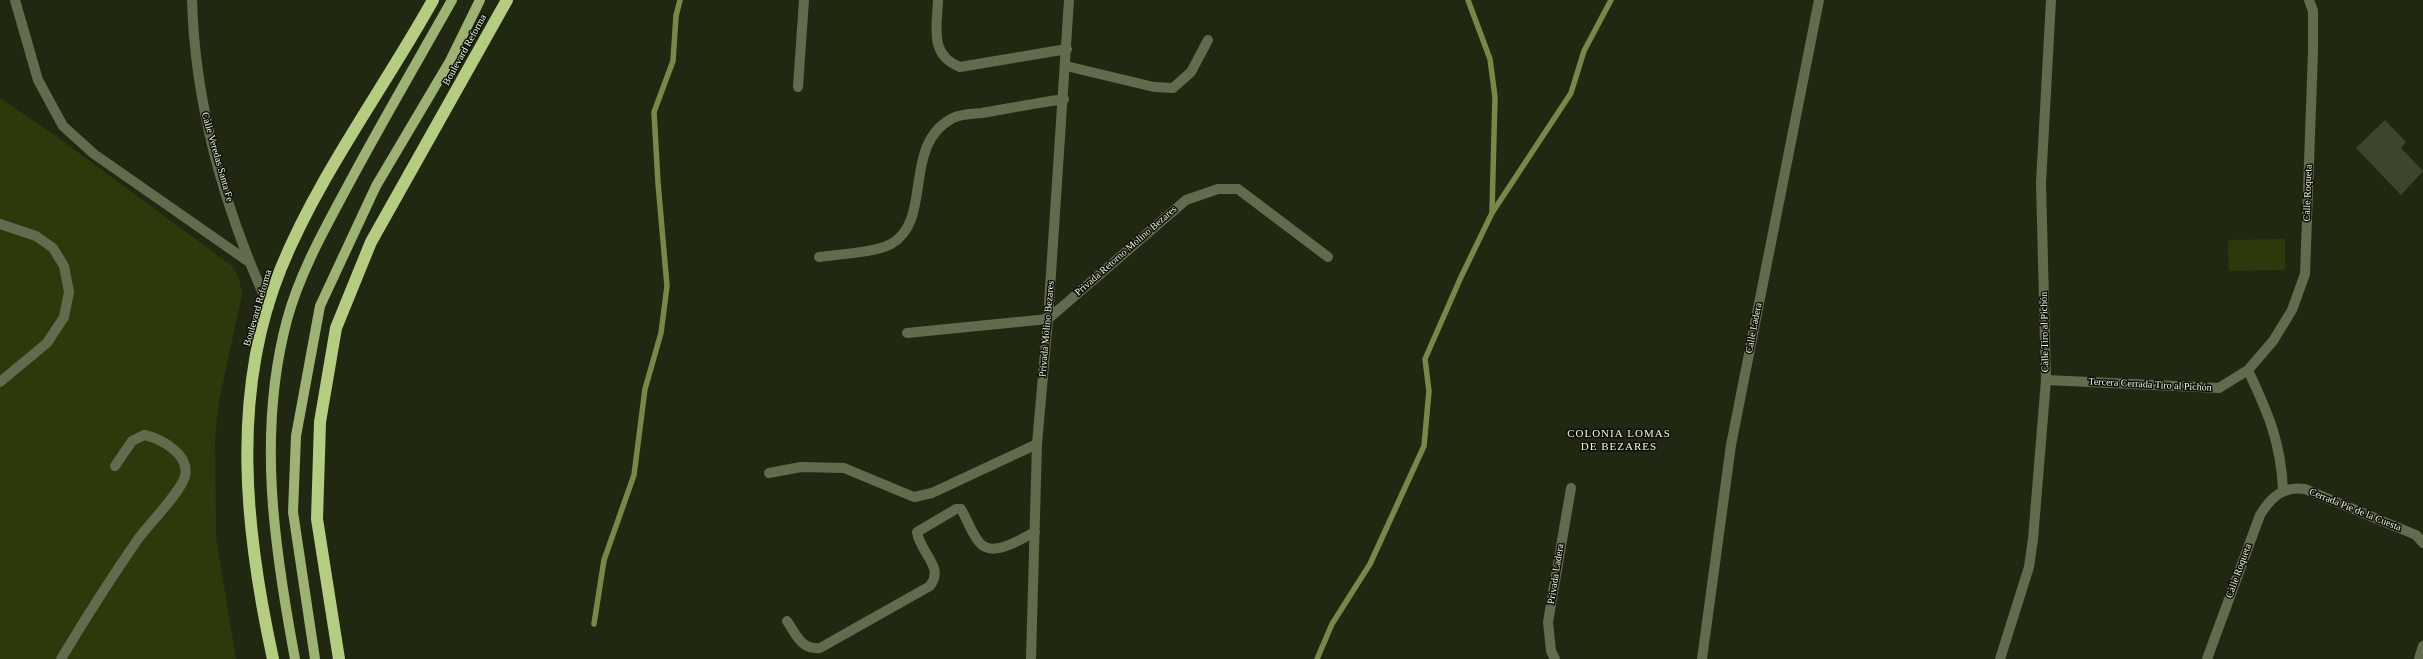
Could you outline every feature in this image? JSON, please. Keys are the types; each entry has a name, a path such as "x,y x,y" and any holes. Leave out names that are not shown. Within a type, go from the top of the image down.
{"highway":[{"name":"Boulevard Reforma","path":"273,659 254,559 248,440 249,398 256,355 281,269 302,224 433,0"},
{"name":"Boulevard Reforma","path":"339,659 316,519 320,422 336,328 371,242 507,0"}],"main road":[{"path":"296,659 278,565 271,475 272,404 278,362 287,318 302,276 326,228 452,0"},
{"path":"315,659 293,512 296,436 320,306 376,186 450,61 480,0"}],"street":[{"path":"15,0 38,80 63,126 94,154 248,262"},
{"name":"Calle Veredas Santa Fe","path":"192,0 193,36 201,101 218,167 248,262 269,307"},
{"path":"798,86 804,0"},
{"path":"938,0 936,36 938,48 946,62 960,67 1067,49"},
{"name":"Privada Molino Bezares","path":"1031,659 1037,444 1048,319 1064,99 1069,0"},
{"name":"Calle Ladera","path":"1702,659 1731,445 1819,0"},
{"name":"Calle Tiro al Pichón","path":"2000,659 2029,567 2033,539 2046,380 2041,183 2051,0"},
{"name":"Calle Roqueta","path":"2248,370 2262,356 2284,326 2305,274 2313,52 2313,11 2309,0"},
{"path":"1066,66 1154,87 1173,88 1191,72 1208,40"},
{"path":"819,257 870,250 891,244 906,231 912,215 925,145 938,128 953,118 1064,99"},
{"name":"Privada Retorno Molino Bezares","path":"1048,319 1186,200 1218,188 1238,189 1328,257"},
{"path":"0,224 36,236 53,248 64,266 69,292 64,317 47,343 0,382"},
{"path":"907,333 1048,319"},
{"path":"2248,370 2265,406 2277,438 2282,464 2283,490"},
{"name":"Tercera Cerrada Tiro al Pichón","path":"2046,380 2219,388 2248,370"},
{"path":"61,659 138,540 175,492 185,475 183,462 176,451 155,437 144,435 132,441 115,466"},
{"path":"769,473 801,468 844,468 914,497 932,493 1037,444"},
{"name":"Privada Ladera","path":"1555,659 1552,651 1548,622 1570,488"},
{"name":"Cerrada Pie de la Cuesta","path":"2283,490 2295,488 2305,489 2416,535 2423,543"},
{"name":"Calle Roqueta","path":"2207,659 2260,515 2268,502 2283,490"},
{"path":"787,621 802,643 808,648 820,648 930,586 936,578 936,570 919,542 917,532 956,508 961,509 979,542 985,548 996,549 1035,532"},
{"path":"2419,659 2423,646"}],"green space":[{"path":"0,98 53,134 232,266 239,278 242,294 219,401 215,439 216,538 236,659 0,659"},
{"path":"2285,239 2285,270 2229,271 2228,240"}],"building":[{"path":"2385,120 2406,142 2401,148 2423,171 2401,195 2356,148"}],"waterway":[{"path":"594,624 604,560 634,475 645,389 661,333 667,286 658,183 654,112 673,61 676,16 680,0"},
{"path":"1468,0 1490,59 1495,97 1492,211"},
{"path":"1317,659 1332,624 1370,564 1424,446 1429,391 1425,359 1461,277 1492,213 1571,93 1584,51 1611,0"}],"district":[{"name":"COLONIA LOMAS DE BEZARES","path":"1619,440"}]}
